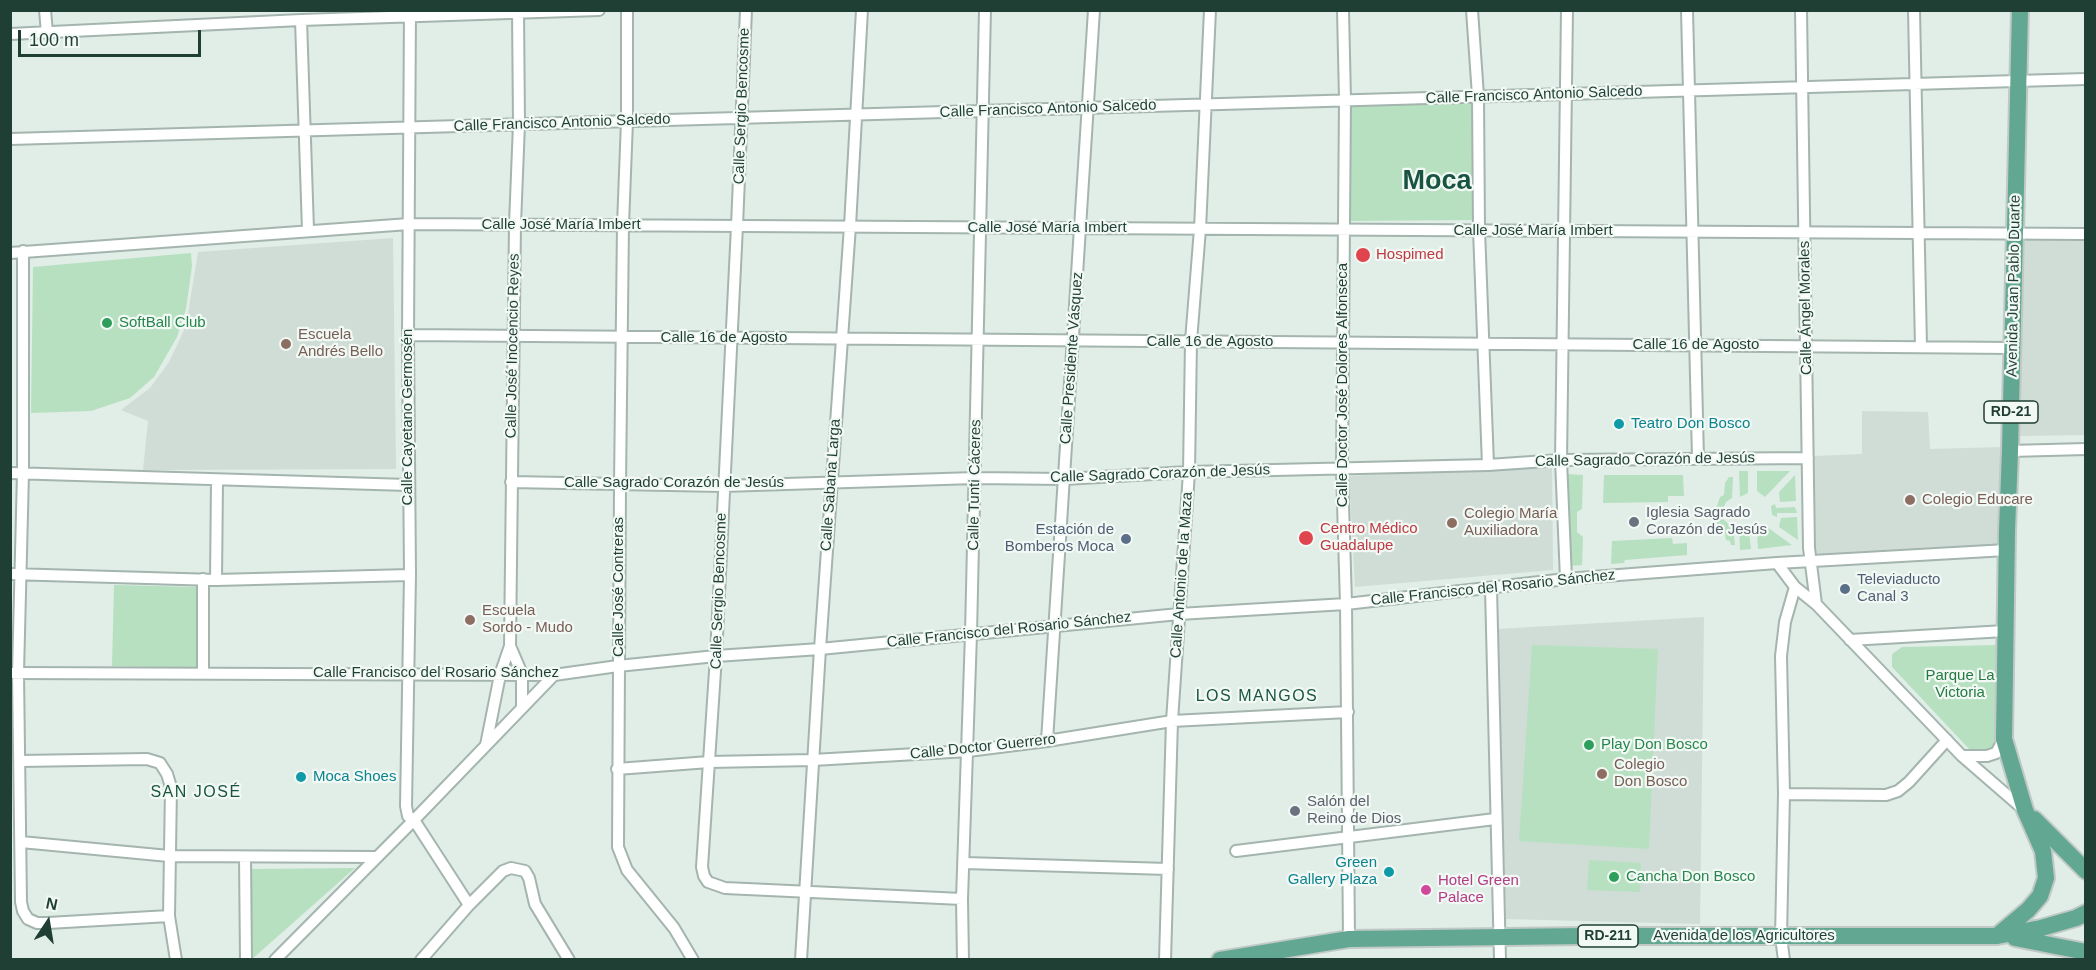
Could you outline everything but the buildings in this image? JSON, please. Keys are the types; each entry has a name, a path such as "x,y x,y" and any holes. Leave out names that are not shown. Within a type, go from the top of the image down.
{"main road":[{"name":"Avenida Juan Pablo Duarte","path":"2000,936 2040,896 2046,878 2043,850 2025,810 2004,739 2020,10"},
{"name":"RD-21","path":"2025,810 2085,872"},
{"name":"Avenida de los Agricultores","path":"1220,960 1349,939 2000,936 2041,928 2076,918 2085,913"},
{"path":"2000,936 2036,940 2085,952"}],"street":[{"path":"45,10 47,33"},
{"path":"10,34 410,14 599,10"},
{"name":"Calle José Contreras","path":"627,10 618,666 618,847 627,870 674,928 693,960"},
{"name":"Calle Sergio Bencosme","path":"746,10 716,656 702,867 708,882 725,888 806,892"},
{"name":"Calle Sabana Larga","path":"801,960 831,483 850,226 862,10"},
{"name":"Calle Tunti Cáceres","path":"963,960 962,899 968,751 985,10"},
{"name":"Calle Presidente Vásquez","path":"1047,741 1094,10"},
{"name":"Calle Antonio de la Maza","path":"1165,960 1172,721 1189,472 1191,341 1200,229 1210,10"},
{"name":"Calle Doctor José Dolores Alfonseca","path":"1343,10 1345,100 1342,469 1348,712 1349,939"},
{"path":"1472,10 1478,96 1479,230 1488,465"},
{"path":"1566,579 1561,460 1567,10"},
{"path":"1687,10 1698,458"},
{"name":"Calle Ángel Morales","path":"1801,10 1809,548 1816,604"},
{"path":"1914,10 1921,347"},
{"name":"Calle José Inocencio Reyes","path":"486,745 500,675 510,646 515,224 519,124 518,12"},
{"name":"Calle Cayetano Germosén","path":"410,14 408,128 410,575 406,806 408,816 414,820 469,905"},
{"path":"301,20 308,230"},
{"name":"Calle Francisco Antonio Salcedo","path":"10,139 2085,79"},
{"name":"Calle José María Imbert","path":"10,253 409,224 2085,234"},
{"path":"23,251 23,473 15,574 14,673 20,761 21,902 28,918 37,923 169,916"},
{"name":"Calle 16 de Agosto","path":"408,336 2013,348"},
{"path":"2010,452 2085,449"},
{"name":"Calle Sagrado Corazón de Jesús","path":"511,482 723,486 1488,465 1561,460 1808,458"},
{"path":"10,473 408,485"},
{"path":"216,580 217,481"},
{"name":"Calle Francisco del Rosario Sánchez","path":"14,673 554,675 716,656 820,649 1179,614 1346,604 1566,579 1777,563 2007,550"},
{"path":"1777,563 1796,587 1816,604 1962,756 2025,810"},
{"path":"15,574 216,580 410,575"},
{"path":"203,579 203,672"},
{"path":"1784,960 1781,937 1784,794 1781,640 1796,587"},
{"path":"1491,588 1500,960"},
{"path":"1850,640 2005,631"},
{"name":"Calle José Inocencio Reyes","path":"510,646 522,674 522,708"},
{"path":"275,960 554,675"},
{"name":"Calle Doctor Guerrero","path":"617,769 709,762 813,760 968,751 1172,721 1348,712"},
{"path":"1962,756 1987,756 1996,753 2004,739"},
{"path":"1784,794 1886,795 1898,791 1910,782 1947,740"},
{"path":"20,761 147,759 160,763 171,787 169,916 176,960"},
{"path":"1236,851 1495,819"},
{"path":"21,842 169,856 376,857"},
{"path":"245,856 246,960"},
{"path":"965,863 1168,869"},
{"path":"421,960 469,905 503,871 511,868 525,871 535,904 569,960"},
{"path":"806,892 962,899"}],"shaded area":[{"name":"Escuela Andrés Bello","path":"393,238 396,469 143,470 148,421 121,410 150,388 169,362 186,326 198,252"},
{"path":"2021,239 2085,240 2085,435 2019,436"},
{"name":"Colegio Educare","path":"1862,411 1928,412 1930,449 2004,447 2004,545 1816,556 1814,456 1862,454"},
{"name":"Colegio María Auxiliadora","path":"1552,466 1553,570 1355,587 1349,476"},
{"name":"Colegio Don Bosco","path":"1704,617 1700,924 1506,919 1497,629"}],"green space":[{"path":"1474,100 1475,220 1349,221 1351,106"},
{"name":"SoftBall Club","path":"191,253 192,266 186,309 177,337 154,377 130,398 91,411 31,413 33,267"},
{"path":"1739,471 1748,471 1748,493 1740,497"},
{"path":"1757,471 1790,471 1765,497 1757,491"},
{"path":"1567,474 1583,475 1582,509 1577,512 1577,532 1583,537 1582,565 1569,566"},
{"path":"1604,475 1683,475 1684,496 1668,496 1668,502 1603,503"},
{"path":"1795,475 1796,501 1780,502 1779,492"},
{"path":"1729,477 1733,477 1732,498 1726,502 1723,509 1716,509 1720,497 1724,495 1725,483"},
{"path":"1775,504 1776,508 1795,507 1797,513 1777,513 1777,517 1772,515 1771,506"},
{"path":"1797,517 1798,540 1779,527 1781,518"},
{"path":"1723,519 1733,528 1735,545 1731,545 1730,541 1726,540 1725,534 1718,526 1716,520"},
{"path":"1767,527 1792,545 1758,549 1757,532"},
{"path":"1739,528 1749,532 1751,549 1740,550"},
{"path":"1672,538 1673,544 1687,543 1687,555 1625,560 1624,563 1611,564 1612,541"},
{"path":"114,585 198,587 200,668 112,666"},
{"name":"Play Don Bosco","path":"1532,645 1658,649 1649,849 1519,841"},
{"name":"Parque La Victoria","path":"1999,645 1998,746 1985,752 1971,751 1892,667 1892,654 1902,647"},
{"name":"Cancha Don Bosco","path":"1589,860 1641,863 1640,892 1587,890"},
{"path":"355,868 251,960 251,869"}],"place":[{"name":"Hospimed","path":"1363,255"},
{"name":"SoftBall Club","path":"107,323"},
{"name":"Escuela Andrés Bello","path":"286,344"},
{"name":"Teatro Don Bosco","path":"1619,424"},
{"name":"Colegio Educare","path":"1910,500"},
{"name":"Iglesia Sagrado Corazón de Jesús","path":"1634,522"},
{"name":"Colegio María Auxiliadora","path":"1452,523"},
{"name":"Centro Médico Guadalupe","path":"1306,538"},
{"name":"Estación de Bomberos Moca","path":"1126,539"},
{"name":"Televiaducto Canal 3","path":"1845,589"},
{"name":"Escuela Sordo - Mudo","path":"470,620"},
{"name":"Play Don Bosco","path":"1589,745"},
{"name":"Colegio Don Bosco","path":"1602,774"},
{"name":"Moca Shoes","path":"301,777"},
{"name":"Salón del Reino de Dios","path":"1295,811"},
{"name":"Green Gallery Plaza","path":"1389,872"},
{"name":"Cancha Don Bosco","path":"1614,877"},
{"name":"Hotel Green Palace","path":"1426,890"}],"district":[{"name":"Moca","path":"1437,182"},
{"name":"LOS MANGOS","path":"1257,697"},
{"name":"SAN JOSÉ","path":"196,793"}]}
